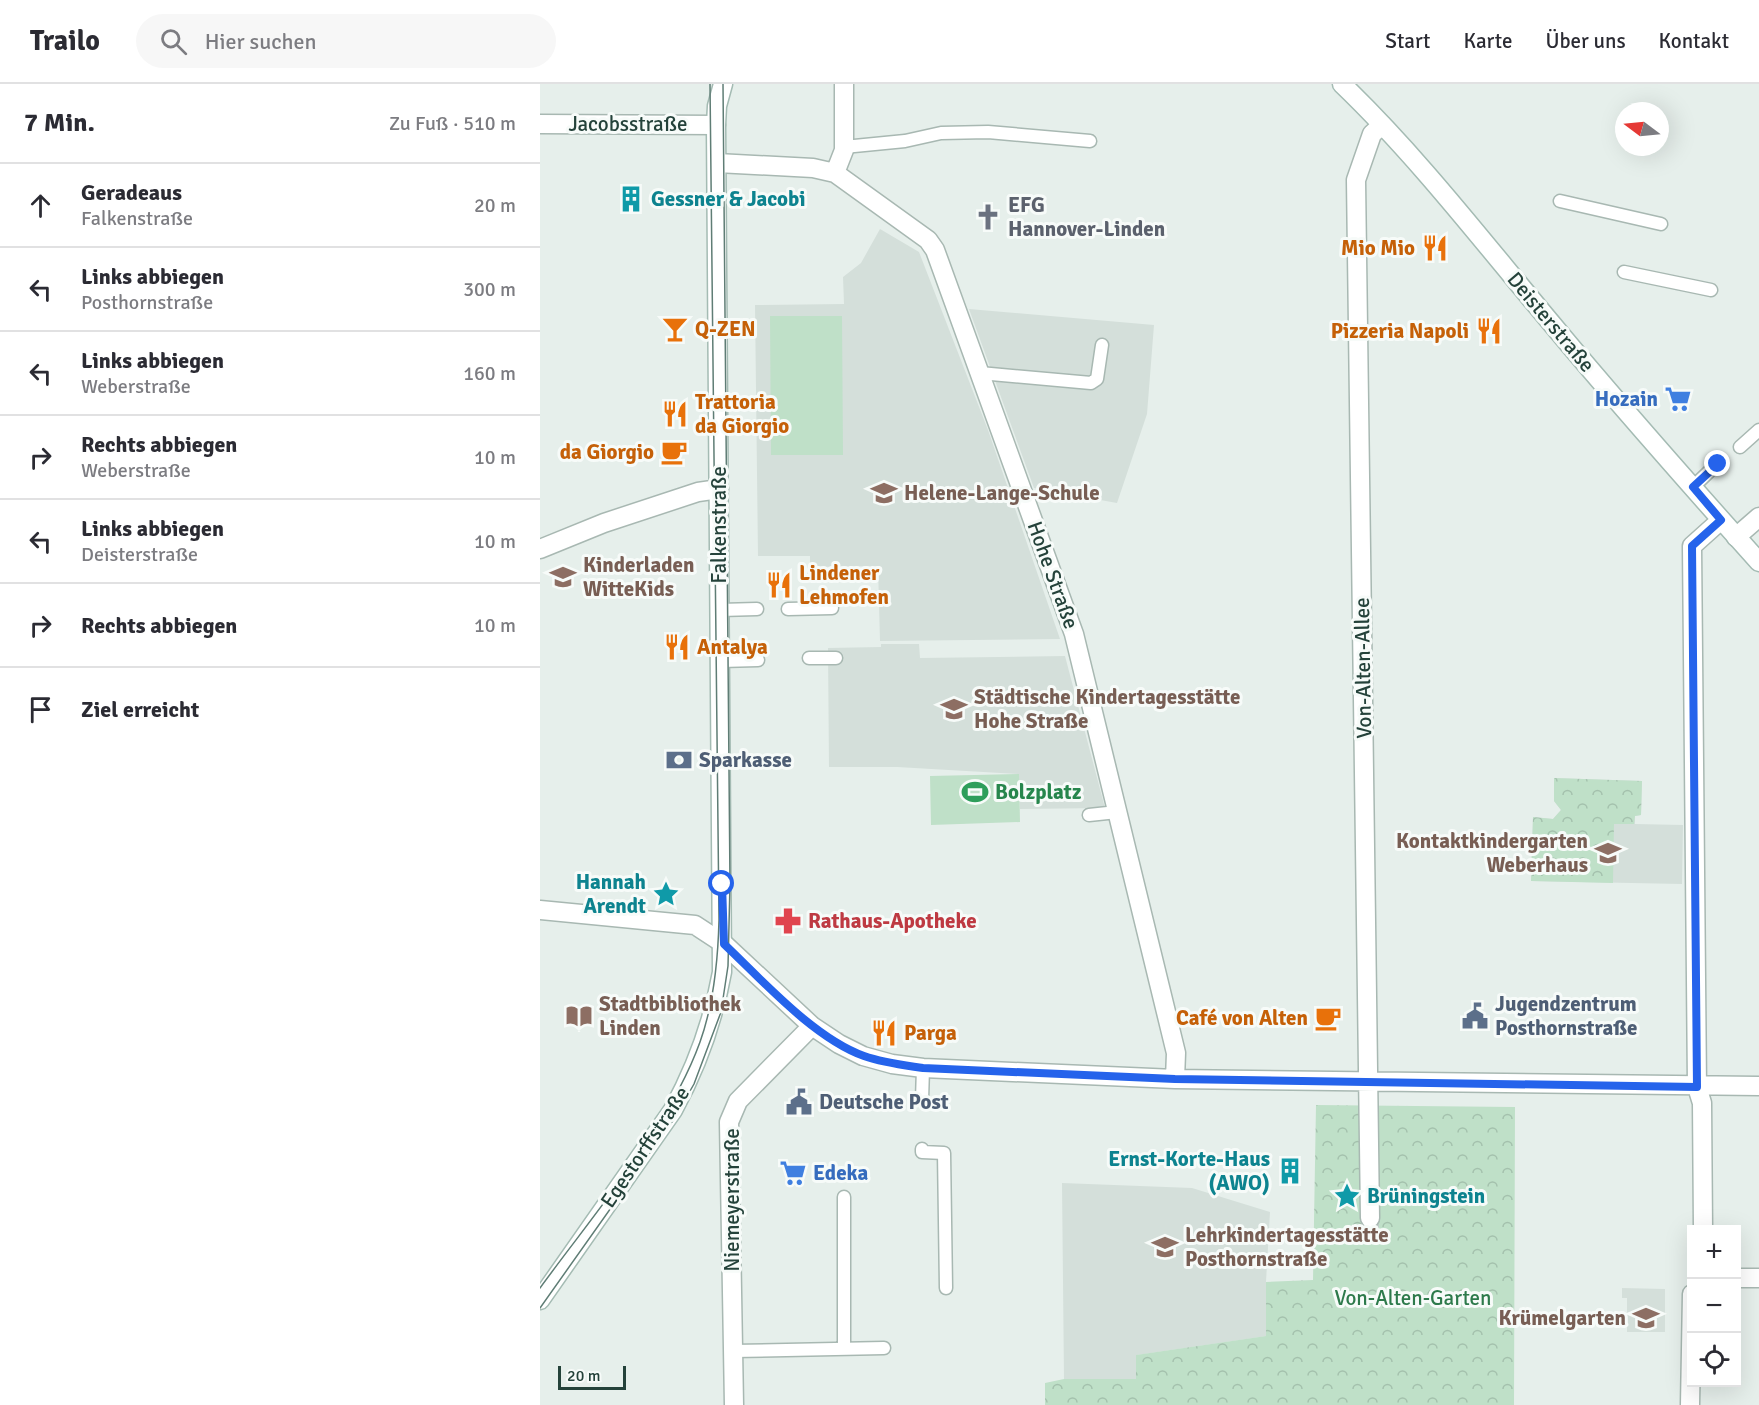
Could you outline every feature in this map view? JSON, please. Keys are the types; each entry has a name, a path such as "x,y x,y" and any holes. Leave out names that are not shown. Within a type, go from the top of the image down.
{"street":[{"name":"Falkenstraße","path":"713,84 717,106"},
{"name":"Falkenstraße","path":"723,84 717,106 716,124 724,944"},
{"path":"835,173 844,147 844,84"},
{"name":"Deisterstraße","path":"1342,84 1382,125 1759,562"},
{"name":"Jacobsstraße","path":"540,124 716,124"},
{"name":"Von-Alten-Allee","path":"1370,1218 1356,180 1372,134 1382,125"},
{"name":"Hohe Straße","path":"717,163 813,168 835,173 928,240 935,250 1074,634 1176,1053 1175,1079"},
{"path":"540,549 646,509 698,492 719,489"},
{"path":"1736,537 1759,517"},
{"path":"1703,1225 1702,1103 1697,1087 1688,753 1692,546 1721,520"},
{"path":"540,910 695,925 724,944 812,1026 839,1044 863,1056 892,1064 923,1068 1175,1079 1759,1086"},
{"name":"Egestorffstraße","path":"540,1300 673,1110 691,1078 715,1010 724,944"},
{"name":"Niemeyerstraße","path":"734,1405 729,1122 738,1101 812,1026"},
{"path":"1741,1278 1759,1278"},
{"path":"1690,1405 1691,1333"}],"lane":[{"path":"844,147 964,133 1090,141"},
{"path":"1560,201 1661,224"},
{"path":"1624,272 1711,290"},
{"path":"980,373 1091,383 1097,379 1102,345"},
{"path":"1740,447 1759,430"},
{"path":"1693,487 1718,464"},
{"path":"788,609 832,608"},
{"path":"720,610 757,609"},
{"path":"809,658 836,658"},
{"path":"720,661 758,660"},
{"path":"1089,815 1117,812"},
{"path":"922,1101 923,1068"},
{"path":"922,1149 922,1152 944,1153 946,1288"},
{"path":"844,1197 844,1348"},
{"path":"733,1351 884,1348"}],"shaded area":[{"name":"Helene-Lange-Schule","path":"880,229 919,252 988,430 1060,639 880,641 878,566 810,567 810,556 758,556 755,305 844,304 843,277 861,263"},
{"path":"969,309 1154,325 1147,414 1117,503 1034,488"},
{"name":"Städtische Kindertagesstätte Hohe Straße","path":"881,644 919,644 920,658 1065,656 1105,808 1020,809 1018,774 897,767 829,767 828,648 881,647"},
{"name":"Kontaktkindergarten Weberhaus","path":"1554,778 1642,781 1641,815 1635,816 1635,824 1683,825 1682,884 1531,881 1533,817 1553,819 1561,810 1554,801"},
{"name":"Lehrkindertagesstätte Posthornstraße","path":"1062,1183 1192,1188 1270,1212 1266,1282 1267,1336 1137,1355 1136,1379 1064,1379"},
{"name":"Krümelgarten","path":"1622,1288 1665,1289 1665,1332 1627,1332 1627,1298 1622,1298"}],"green space":[{"path":"770,316 842,316 843,455 771,455"},
{"name":"Bolzplatz","path":"1019,774 1020,822 931,825 930,776"},
{"name":"Kontaktkindergarten Weberhaus","path":"1554,778 1642,781 1641,815 1635,816 1634,824 1614,824 1613,883 1531,881 1533,817 1553,819 1561,810 1554,801"},
{"name":"Von-Alten-Garten","path":"1316,1105 1515,1107 1514,1405 1045,1405 1045,1383 1064,1379 1136,1379 1136,1355 1266,1336 1266,1282 1313,1280"}],"tunnel":[{"path":"1370,1218 1370,1234"}],"tram line":[{"path":"540,1288 629,1169 670,1106 687,1074 700,1042 709,1012 714,982 719,920 710,84"},
{"path":"540,1308 674,1119 694,1084 721,1012 728,966 730,884 723,84"}],"place":[{"name":"Gessner & Jacobi","path":"631,199"},
{"name":"EFG Hannover-Linden","path":"988,217"},
{"name":"Mio Mio","path":"1435,248"},
{"name":"Q-ZEN","path":"675,329"},
{"name":"Pizzeria Napoli","path":"1489,331"},
{"name":"Hozain","path":"1678,399"},
{"name":"Trattoria da Giorgio","path":"675,414"},
{"name":"da Giorgio","path":"674,452"},
{"name":"Helene-Lange-Schule","path":"884,493"},
{"name":"Kinderladen WitteKids","path":"563,577"},
{"name":"Lindener Lehmofen","path":"779,585"},
{"name":"Antalya","path":"677,647"},
{"name":"Städtische Kindertagesstätte Hohe Straße","path":"954,709"},
{"name":"Sparkasse","path":"679,760"},
{"name":"Bolzplatz","path":"975,792"},
{"name":"Kontaktkindergarten Weberhaus","path":"1608,853"},
{"name":"Hannah Arendt","path":"666,894"},
{"name":"Rathaus-Apotheke","path":"788,921"},
{"name":"Stadtbibliothek Linden","path":"579,1016"},
{"name":"Jugendzentrum Posthornstraße","path":"1475,1016"},
{"name":"Café von Alten","path":"1328,1018"},
{"name":"Parga","path":"884,1033"},
{"name":"Deutsche Post","path":"799,1102"},
{"name":"Ernst-Korte-Haus (AWO)","path":"1290,1171"},
{"name":"Edeka","path":"793,1173"},
{"name":"Brüningstein","path":"1347,1196"},
{"name":"Lehrkindertagesstätte Posthornstraße","path":"1165,1247"},
{"name":"Krümelgarten","path":"1646,1318"}],"route":[{"path":"722,884 724,944 812,1026 839,1044 863,1056 892,1064 923,1068 1175,1079 1369,1080 1697,1087 1692,546 1721,520 1693,487 1718,464"}]}
